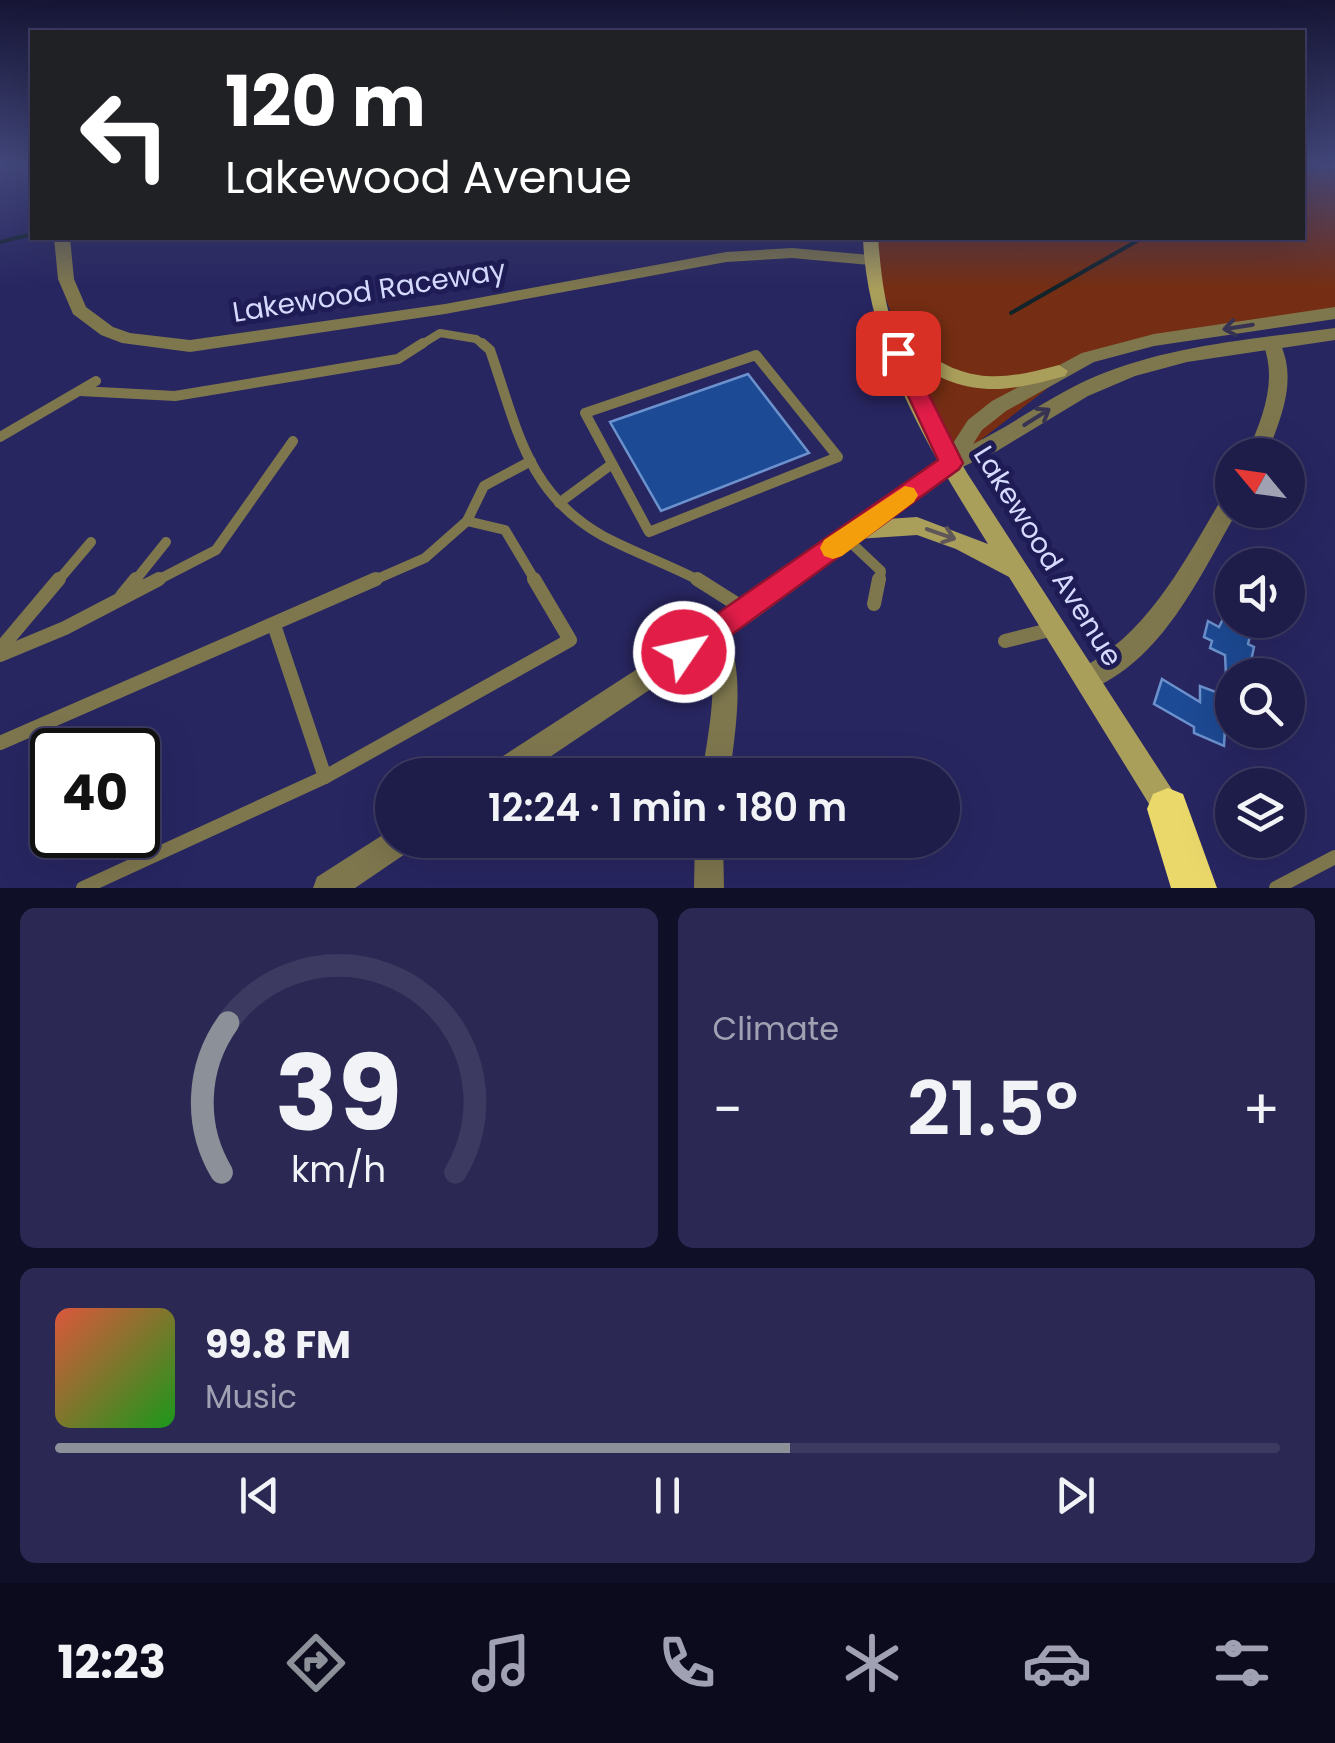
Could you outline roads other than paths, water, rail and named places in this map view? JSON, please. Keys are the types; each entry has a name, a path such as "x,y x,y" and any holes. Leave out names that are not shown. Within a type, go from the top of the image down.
{"highway":[{"path":"1168,810 1194,888"}],"main road":[{"name":"Lakewood Avenue","path":"870,240 874,288 889,332 951,463 1219,888"},
{"path":"889,332 933,369 968,384 1007,385 1058,371"},
{"path":"852,534 917,526 964,542 1017,570"}],"street":[{"name":"Lakewood Raceway","path":"62,240 66,279 79,310 107,331 128,339 190,346 445,309 726,257 792,254 870,260"},
{"path":"951,463 976,425 998,406 1088,357 1154,340 1335,313"},
{"path":"526,758 747,611 951,463 980,452 1048,409 1102,382 1173,359 1335,334"},
{"path":"1264,438 1280,388 1281,362 1272,343"},
{"path":"1087,680 1118,660 1158,620 1215,528"},
{"path":"715,632 724,648 727,672 718,758"},
{"path":"328,888 375,858"},
{"path":"709,858 709,888"}],"lane":[{"path":"80,390 175,396 398,359 440,333 476,339 490,350 536,474 559,503 595,531 720,588 747,611"},
{"path":"756,355 838,457 649,532 612,464 585,414 756,355"},
{"path":"0,437 96,381"},
{"path":"0,652 118,600 216,550 293,442"},
{"path":"0,742 425,558 467,521 484,486 531,461"},
{"path":"559,503 612,464"},
{"path":"83,888 325,777 570,640 505,530 467,521"},
{"path":"852,534 881,571 874,604"},
{"path":"0,652 91,542"},
{"path":"118,600 166,542"},
{"path":"274,625 325,777"},
{"path":"1005,641 1055,628"},
{"path":"1276,888 1335,857"}],"waterway":[{"path":"0,242 30,234"},
{"path":"1011,313 1139,240"}]}
